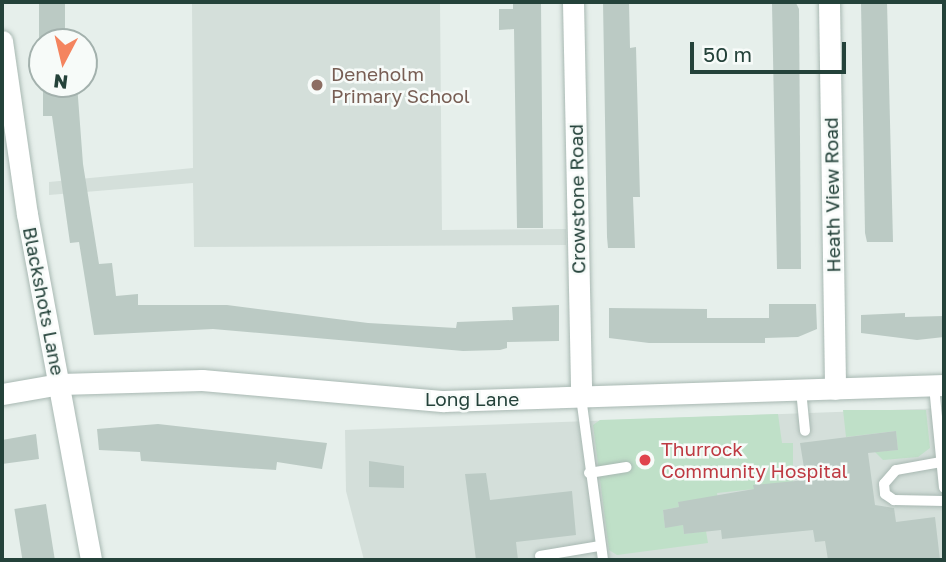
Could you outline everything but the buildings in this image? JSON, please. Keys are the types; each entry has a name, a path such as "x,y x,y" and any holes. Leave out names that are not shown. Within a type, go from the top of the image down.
{"street":[{"name":"Crowstone Road","path":"573,2 581,397"},
{"name":"Heath View Road","path":"829,2 835,389"},
{"name":"Blackshots Lane","path":"2,41 4,77 92,560"},
{"name":"Long Lane","path":"2,394 60,384 202,380 444,401 939,386"}],"lane":[{"path":"939,386 944,488"},
{"path":"802,390 805,431"},
{"path":"581,397 589,473 603,560"},
{"path":"941,462 896,470 884,484 885,494 894,500 944,501"},
{"path":"589,473 627,467"},
{"path":"540,556 600,546"}],"shaded area":[{"name":"Deneholm Primary School","path":"192,2 440,2 442,230 566,229 566,245 194,247 193,183 49,195 49,182 193,168"},
{"name":"Thurrock Community Hospital","path":"944,408 944,560 364,560 346,491 345,430"}],"green space":[{"path":"843,410 926,410 930,448 918,457 883,460 875,452 898,450 896,431 846,437"},
{"path":"778,414 782,443 793,443 793,485 754,485 754,489 717,493 718,500 678,502 679,507 663,510 665,527 683,525 684,534 706,531 708,543 617,555 609,550 593,425 600,420"}],"place":[{"name":"Deneholm Primary School","path":"317,85"},
{"name":"Thurrock Community Hospital","path":"645,460"}]}
